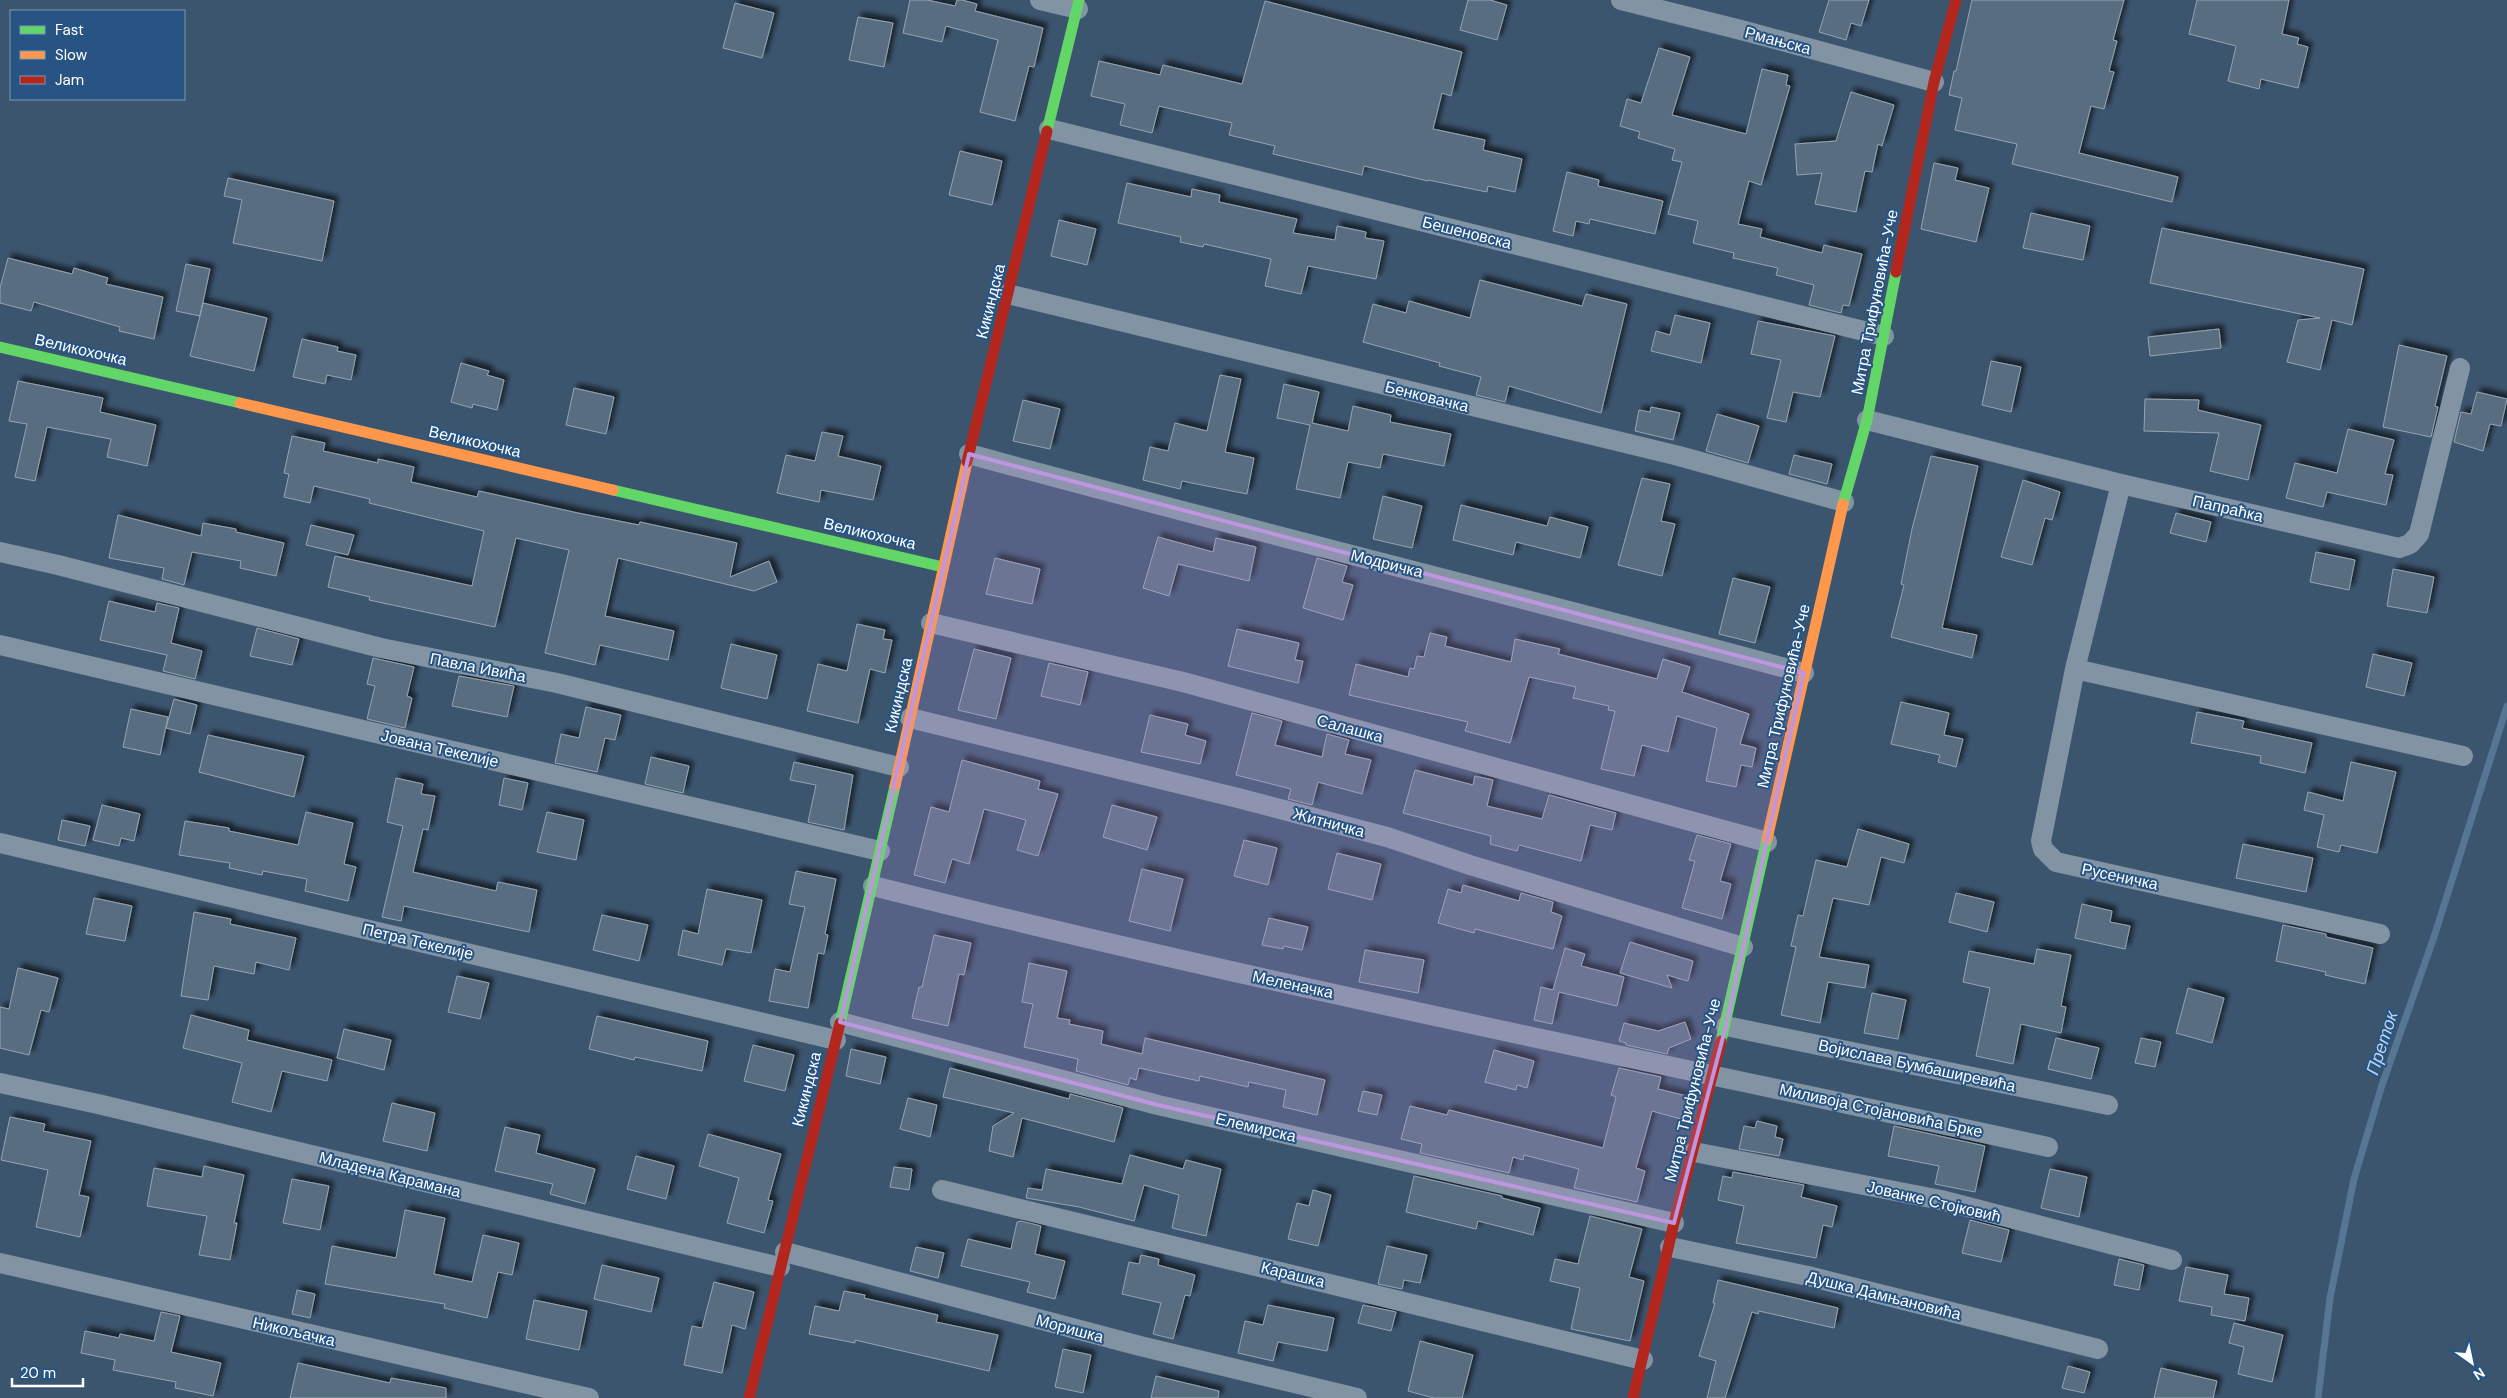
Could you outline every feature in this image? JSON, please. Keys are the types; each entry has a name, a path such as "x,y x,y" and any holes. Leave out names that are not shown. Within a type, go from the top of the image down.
{"street":[{"path":"1040,0 1078,4"},
{"name":"Рмањска","path":"1621,0 1934,82"},
{"name":"Митра Трифуновића-Уче","path":"1633,1398 1670,1247 1674,1223 1726,1026 1804,673 1844,502 1867,420 1934,82 1956,0"},
{"name":"Кикиндска","path":"749,1398 814,1120 838,1031 873,886 969,454 1050,129 1078,4"},
{"name":"Бешеновска","path":"1050,129 1884,336"},
{"name":"Бенковачка","path":"1008,294 1679,456 1844,502"},
{"name":"Великохочка","path":"0,347 943,567"},
{"name":"Папраћка","path":"1867,420 2121,484 2398,548 2410,544 2419,534 2460,368"},
{"name":"Модричка","path":"969,454 1128,497 1518,596 1804,673"},
{"name":"Русеничка","path":"2121,484 2075,669 2041,841 2043,849 2056,862 2380,934"},
{"name":"Павла Ивића","path":"0,552 58,565 381,648 557,683 899,767"},
{"name":"Салашка","path":"932,624 1182,682 1767,842"},
{"name":"Јована Текелије","path":"0,645 880,851"},
{"path":"2075,669 2463,756"},
{"name":"Житничка","path":"910,718 1238,798 1387,838 1470,865 1743,947"},
{"name":"Петра Текелије","path":"0,843 838,1031"},
{"name":"Меленачка","path":"873,886 1060,932 1714,1074"},
{"name":"Војислава Бумбаширевића","path":"1726,1026 2108,1105"},
{"name":"Елемирска","path":"838,1031 1674,1223"},
{"name":"Миливоја Стојановића Брке","path":"1714,1074 2048,1147"},
{"name":"Младена Карамана","path":"0,1083 782,1260"},
{"name":"Јованке Стојковић","path":"1694,1152 1940,1200 2172,1260"},
{"name":"Карашка","path":"942,1190 1643,1360"},
{"name":"Душка Дамњановића","path":"1670,1247 1808,1276 2098,1349"},
{"name":"Моришка","path":"782,1260 1357,1398"},
{"name":"Никољачка","path":"0,1263 589,1398"}],"highlighted area":[{"path":"969,454 1804,673 1726,1026 1674,1223 1158,1105 840,1022"}],"building":[{"path":"910,0 927,0 955,6 957,0 962,0 977,4 975,11 1043,28 1034,67 1029,66 1015,121 980,112 998,40 946,26 942,42 903,33"},
{"path":"1468,0 1490,0 1507,5 1497,40 1460,30"},
{"path":"1829,0 1869,0 1861,26 1851,23 1846,40 1819,32"},
{"path":"1972,0 2124,0 2113,40 2117,41 2109,71 2114,72 2104,109 2091,106 2079,153 2178,177 2172,202 2012,164 2017,144 1955,130 1962,98 1949,95"},
{"path":"2197,0 2289,0 2282,34 2299,38 2297,44 2308,47 2298,88 2261,79 2259,89 2228,81 2236,46 2189,34"},
{"path":"1265,1 1462,52 1451,96 1442,93 1433,129 1485,140 1483,150 1522,159 1515,192 1488,186 1487,192 1364,166 1362,175 1273,154 1275,146 1229,135 1232,123 1159,106 1152,133 1120,125 1125,104 1091,96 1099,61 1160,75 1163,65 1242,84"},
{"path":"735,3 774,13 762,58 723,48"},
{"path":"858,17 893,23 884,67 849,60"},
{"path":"1659,48 1690,57 1672,115 1746,134 1762,69 1788,75 1786,85 1790,86 1761,185 1749,181 1738,224 1762,229 1760,237 1822,253 1824,245 1862,254 1849,306 1843,305 1841,313 1809,305 1814,285 1776,275 1778,268 1733,258 1734,253 1693,243 1698,221 1668,214 1682,162 1672,160 1675,149 1638,138 1640,132 1620,126 1627,99 1641,103"},
{"path":"1851,92 1894,105 1882,146 1878,144 1872,172 1865,171 1856,212 1815,204 1822,173 1797,175 1795,144 1836,141"},
{"path":"960,151 1002,161 992,205 949,195"},
{"path":"1934,163 1958,168 1955,180 1989,188 1976,242 1921,229"},
{"path":"1567,172 1599,180 1598,186 1663,201 1655,234 1590,219 1589,224 1576,221 1573,236 1553,231"},
{"path":"228,178 334,201 322,261 233,243 242,200 224,196"},
{"path":"1127,183 1191,197 1192,189 1220,195 1219,202 1297,219 1293,233 1335,240 1337,226 1366,232 1365,238 1384,241 1376,279 1308,266 1301,294 1265,286 1271,259 1204,244 1203,247 1180,242 1181,237 1118,223"},
{"path":"2031,213 2090,226 2083,260 2023,248"},
{"path":"1059,220 1096,229 1087,265 1051,256"},
{"path":"2162,228 2364,269 2352,325 2332,320 2320,370 2287,362 2298,320 2320,318 2150,283"},
{"path":"8,258 72,274 74,268 108,278 106,284 163,297 154,339 119,331 120,327 34,302 31,311 0,303 0,288"},
{"path":"186,264 210,269 200,316 176,311"},
{"path":"1480,280 1582,306 1586,294 1627,304 1601,413 1509,386 1505,402 1476,395 1481,377 1439,366 1440,363 1363,342 1373,304 1406,313 1409,301 1470,318"},
{"path":"203,303 267,318 254,371 190,356"},
{"path":"1675,315 1710,323 1701,363 1651,351 1656,331 1670,335"},
{"path":"1758,321 1835,336 1820,397 1793,392 1786,422 1767,418 1781,360 1751,354"},
{"path":"2219,329 2221,348 2150,356 2148,337"},
{"path":"302,339 338,347 337,351 356,355 351,380 327,375 325,384 293,377"},
{"path":"2399,345 2447,356 2435,406 2438,407 2431,437 2383,427"},
{"path":"1991,361 2021,367 2011,412 1982,405"},
{"path":"461,363 489,371 487,375 504,380 497,410 473,404 472,408 451,402"},
{"path":"1220,375 1241,379 1225,452 1254,458 1247,494 1182,481 1180,489 1143,480 1150,447 1168,451 1175,423 1207,431"},
{"path":"18,381 103,398 100,412 156,425 147,466 107,457 111,439 47,427 35,481 15,477 27,424 9,421"},
{"path":"1284,384 1319,392 1312,423 1348,431 1353,406 1391,415 1390,422 1451,434 1444,466 1383,454 1380,468 1348,462 1340,498 1296,489 1310,425 1277,418"},
{"path":"574,388 614,397 606,434 566,425"},
{"path":"2477,392 2507,399 2501,426 2490,424 2483,451 2454,442 2461,412 2471,414"},
{"path":"2145,399 2199,400 2198,410 2261,425 2248,480 2210,471 2219,433 2144,431"},
{"path":"1023,400 1060,409 1050,449 1013,441"},
{"path":"1651,407 1680,413 1673,440 1635,431 1639,410 1650,412"},
{"path":"1717,414 1759,426 1748,463 1706,451"},
{"path":"2348,429 2394,440 2385,474 2393,475 2386,505 2327,492 2323,507 2286,498 2295,463 2337,473"},
{"path":"822,432 843,436 838,456 881,466 873,500 821,490 819,502 777,493 786,455 815,461"},
{"path":"292,436 325,443 323,451 378,463 378,459 414,467 411,482 477,497 479,491 578,513 639,525 640,522 737,543 730,577 769,561 777,582 754,591 618,558 605,616 674,631 668,660 600,645 595,665 545,653 569,550 516,538 495,627 369,600 370,597 328,587 335,556 472,586 484,531 369,503 370,499 314,486 310,503 284,497 289,474 284,473"},
{"path":"1794,455 1832,464 1827,484 1789,474"},
{"path":"1931,456 1978,466 1942,628 1977,635 1972,658 1891,637 1904,585 1901,584 1912,529"},
{"path":"1642,478 1670,484 1661,521 1675,524 1662,576 1618,565"},
{"path":"2023,480 2060,492 2052,520 2045,518 2032,565 2001,557"},
{"path":"1383,496 1422,506 1412,548 1373,539"},
{"path":"1461,505 1547,526 1550,517 1588,527 1580,558 1516,542 1513,555 1453,540"},
{"path":"2176,513 2211,522 2206,542 2170,533"},
{"path":"118,515 201,536 203,523 236,529 236,532 284,543 276,576 240,568 241,561 192,552 184,585 162,579 164,568 109,558"},
{"path":"311,525 354,535 348,555 306,545"},
{"path":"1158,537 1213,552 1216,538 1256,547 1249,581 1178,564 1169,596 1143,588"},
{"path":"2316,552 2355,560 2349,590 2310,582"},
{"path":"995,558 1040,569 1032,604 986,594"},
{"path":"1317,558 1347,566 1342,582 1353,585 1343,620 1303,608"},
{"path":"2393,569 2434,577 2427,613 2387,606"},
{"path":"1733,578 1770,587 1755,643 1719,634"},
{"path":"109,601 155,612 157,603 179,608 171,643 202,651 195,679 163,671 167,655 100,640"},
{"path":"857,624 885,630 883,639 892,640 885,673 870,669 858,723 807,711 818,664 847,671"},
{"path":"257,628 299,639 292,665 250,656"},
{"path":"1237,629 1299,643 1295,660 1303,661 1298,683 1228,666"},
{"path":"1430,633 1447,637 1445,646 1511,662 1515,639 1560,649 1558,654 1657,679 1663,659 1690,667 1682,692 1749,714 1740,744 1756,748 1752,767 1741,765 1736,787 1706,781 1717,728 1677,716 1668,752 1642,745 1634,776 1601,769 1615,711 1608,710 1609,706 1573,698 1576,687 1529,677 1510,743 1465,731 1468,722 1349,695 1356,664 1408,677 1410,668 1414,669 1417,656 1424,657"},
{"path":"731,644 777,655 767,699 721,688"},
{"path":"974,649 1011,658 996,719 958,710"},
{"path":"2373,654 2412,663 2404,696 2366,687"},
{"path":"373,658 414,667 407,696 412,698 405,728 367,719 375,686 367,684"},
{"path":"1049,663 1088,672 1080,705 1041,696"},
{"path":"459,676 514,686 507,717 452,706"},
{"path":"174,699 197,705 190,734 166,728"},
{"path":"1901,702 1949,713 1944,735 1963,739 1956,767 1938,762 1940,755 1891,744"},
{"path":"586,707 621,715 615,740 605,738 597,772 555,763 561,734 579,738"},
{"path":"131,709 168,717 160,755 123,747"},
{"path":"2197,712 2244,721 2242,728 2312,743 2305,773 2260,763 2261,756 2191,743"},
{"path":"1252,713 1282,721 1275,745 1322,757 1327,734 1349,740 1345,754 1371,760 1362,794 1318,782 1312,805 1288,799 1291,789 1236,775"},
{"path":"1150,715 1188,724 1185,735 1206,741 1200,764 1141,752"},
{"path":"208,735 304,756 294,797 199,772"},
{"path":"651,757 689,766 683,793 645,784"},
{"path":"962,760 1040,781 1038,789 1058,794 1038,856 1017,850 1026,820 984,809 969,864 952,859 945,883 914,875 931,807 949,812"},
{"path":"794,762 853,775 844,830 808,822 816,785 790,780"},
{"path":"2351,762 2396,772 2377,853 2341,845 2339,852 2317,847 2324,815 2304,810 2308,792 2343,801"},
{"path":"1415,770 1473,785 1475,776 1493,780 1487,806 1542,819 1549,795 1616,813 1612,830 1590,825 1581,861 1519,845 1517,851 1490,844 1491,836 1403,813"},
{"path":"396,778 423,784 421,794 435,796 428,830 423,829 413,872 496,891 498,882 537,890 529,932 404,906 401,921 382,917 403,826 387,822"},
{"path":"504,778 528,783 522,810 499,805"},
{"path":"102,805 140,814 134,841 121,838 119,846 93,840"},
{"path":"1112,805 1157,817 1147,850 1103,837"},
{"path":"306,812 353,823 344,864 356,867 348,901 305,891 307,879 263,871 262,875 229,868 230,863 179,855 185,821 229,828 229,831 298,845"},
{"path":"547,812 584,820 576,860 537,852"},
{"path":"62,820 90,826 85,846 58,840"},
{"path":"1858,829 1909,844 1904,863 1881,857 1869,905 1833,898 1819,957 1869,965 1865,988 1828,982 1820,1023 1781,1015 1796,947 1791,946 1798,915 1803,916 1816,860 1847,867"},
{"path":"1697,835 1731,844 1720,881 1731,884 1722,919 1682,908 1695,861 1689,860"},
{"path":"1244,840 1277,848 1268,885 1234,876"},
{"path":"2243,844 2313,858 2306,892 2236,878"},
{"path":"1337,853 1381,864 1372,900 1328,889"},
{"path":"1142,869 1183,879 1170,931 1129,921"},
{"path":"796,871 836,879 825,934 828,935 824,954 818,953 808,1008 769,1001 775,969 790,972 805,907 789,904"},
{"path":"1463,885 1519,901 1521,893 1553,902 1551,912 1562,916 1553,949 1475,929 1474,933 1438,923 1448,889 1461,893"},
{"path":"707,889 762,900 751,953 726,949 722,965 678,955 683,930 698,934"},
{"path":"1956,893 1994,902 1987,932 1949,922"},
{"path":"94,898 132,906 125,941 86,934"},
{"path":"2082,904 2112,911 2110,922 2130,926 2125,949 2075,938"},
{"path":"194,912 231,919 230,924 296,938 289,970 256,962 254,974 214,966 208,1000 181,996"},
{"path":"602,915 648,925 639,961 593,950"},
{"path":"1269,918 1308,927 1302,950 1284,946 1283,949 1262,945"},
{"path":"2283,925 2326,934 2326,937 2373,948 2365,984 2325,975 2326,972 2276,961"},
{"path":"934,935 971,943 964,975 959,974 948,1026 912,1018 919,987 922,987"},
{"path":"1630,942 1693,961 1688,981 1667,975 1672,988 1620,973"},
{"path":"1565,948 1585,954 1581,966 1624,977 1617,1006 1559,992 1552,1024 1534,1020 1541,987 1553,990"},
{"path":"2037,949 2071,955 2061,1006 2066,1007 2061,1033 2021,1024 2013,1064 1976,1056 1990,988 1963,982 1969,951 2034,964"},
{"path":"1365,950 1424,960 1418,993 1359,982"},
{"path":"1029,963 1067,971 1057,1018 1070,1020 1069,1024 1103,1031 1101,1044 1142,1054 1145,1038 1325,1080 1317,1115 1283,1107 1286,1090 1249,1082 1248,1087 1200,1076 1199,1081 1139,1068 1136,1080 1130,1078 1128,1085 1076,1071 1078,1059 1024,1047 1033,1004 1022,1002"},
{"path":"18,968 58,978 49,1012 41,1010 29,1055 0,1048 0,1007 9,1009"},
{"path":"457,976 489,983 480,1019 448,1012"},
{"path":"2188,988 2224,998 2212,1043 2176,1033"},
{"path":"1872,993 1906,1000 1898,1039 1864,1033"},
{"path":"191,1015 249,1030 247,1040 332,1060 327,1081 282,1071 271,1112 232,1102 242,1063 183,1048"},
{"path":"597,1016 708,1041 702,1071 635,1057 634,1060 589,1049"},
{"path":"1685,1022 1691,1039 1669,1048 1667,1054 1626,1045 1626,1043 1619,1041 1624,1023 1658,1031"},
{"path":"344,1029 391,1040 384,1070 337,1058"},
{"path":"2056,1038 2099,1048 2091,1079 2048,1069"},
{"path":"2141,1038 2161,1042 2155,1067 2135,1063"},
{"path":"753,1045 794,1055 785,1091 744,1081"},
{"path":"851,1049 886,1057 880,1084 846,1076"},
{"path":"1494,1050 1534,1061 1527,1088 1517,1085 1516,1090 1485,1082"},
{"path":"950,1068 1069,1099 1070,1094 1123,1108 1114,1142 1022,1118 1013,1157 989,1151 993,1126 1014,1113 943,1097"},
{"path":"1619,1068 1661,1077 1658,1089 1687,1096 1681,1119 1652,1111 1636,1168 1645,1171 1637,1202 1574,1188 1579,1169 1524,1155 1523,1160 1513,1157 1509,1173 1420,1153 1422,1144 1401,1139 1410,1106 1447,1115 1449,1110 1603,1148 1616,1097 1611,1095"},
{"path":"1363,1091 1382,1095 1377,1115 1358,1111"},
{"path":"908,1098 937,1105 930,1137 900,1129"},
{"path":"392,1103 435,1113 427,1151 383,1141"},
{"path":"10,1117 45,1124 43,1131 91,1141 79,1195 89,1197 80,1237 36,1227 48,1170 1,1160"},
{"path":"1757,1121 1777,1126 1775,1137 1783,1139 1779,1156 1739,1149 1744,1126 1755,1128"},
{"path":"1894,1126 1985,1146 1975,1192 1935,1184 1939,1166 1888,1156"},
{"path":"505,1127 540,1135 536,1153 595,1169 585,1204 550,1194 553,1184 495,1171"},
{"path":"708,1134 781,1154 768,1200 773,1201 764,1233 727,1223 739,1178 699,1166"},
{"path":"1130,1155 1183,1169 1186,1160 1221,1169 1206,1236 1172,1228 1179,1195 1144,1185 1134,1221 1079,1207 1026,1198 1028,1188 1042,1190 1046,1169 1122,1184"},
{"path":"636,1156 674,1166 666,1199 627,1189"},
{"path":"204,1166 244,1175 234,1223 237,1223 230,1260 199,1255 207,1216 147,1206 154,1168 202,1177"},
{"path":"894,1167 912,1169 909,1190 890,1187"},
{"path":"2050,1169 2087,1177 2079,1217 2041,1208"},
{"path":"1733,1172 1804,1185 1801,1197 1837,1206 1832,1227 1823,1225 1816,1258 1736,1243 1744,1206 1718,1200 1723,1176 1732,1178"},
{"path":"1414,1176 1502,1196 1502,1198 1540,1208 1533,1235 1478,1221 1476,1229 1406,1212"},
{"path":"292,1179 329,1186 320,1230 283,1223"},
{"path":"1313,1190 1331,1195 1318,1246 1288,1239 1297,1203 1309,1206"},
{"path":"405,1210 445,1218 434,1274 472,1282 483,1235 519,1243 512,1275 498,1272 487,1318 444,1308 445,1304 325,1284 332,1246 396,1258"},
{"path":"1590,1216 1642,1229 1629,1277 1644,1281 1630,1341 1571,1329 1580,1288 1550,1281 1555,1259 1578,1264"},
{"path":"1970,1220 2009,1230 2001,1262 1962,1253"},
{"path":"1021,1221 1041,1226 1035,1254 1065,1261 1055,1299 1027,1292 1030,1282 961,1266 968,1239 1011,1249 1017,1222"},
{"path":"1387,1246 1427,1255 1420,1283 1404,1280 1402,1289 1378,1284"},
{"path":"916,1247 944,1253 938,1278 910,1271"},
{"path":"1141,1255 1159,1259 1158,1265 1195,1275 1190,1296 1185,1295 1173,1339 1153,1334 1161,1303 1122,1294 1129,1262 1139,1264"},
{"path":"2119,1259 2144,1265 2139,1290 2114,1285"},
{"path":"602,1265 659,1278 651,1312 594,1299"},
{"path":"2186,1267 2228,1275 2224,1294 2249,1298 2245,1321 2211,1315 2212,1307 2179,1301"},
{"path":"1718,1280 1838,1308 1834,1328 1759,1311 1758,1314 1752,1312 1725,1398 1707,1398 1716,1361 1699,1356 1715,1303 1713,1303"},
{"path":"714,1282 754,1292 745,1329 732,1325 722,1373 684,1365 692,1326 702,1328"},
{"path":"297,1290 315,1294 310,1318 292,1314"},
{"path":"844,1291 865,1295 864,1298 938,1315 936,1322 998,1335 989,1371 855,1340 855,1343 809,1334 815,1306 839,1311"},
{"path":"534,1300 587,1311 579,1350 526,1339"},
{"path":"1268,1305 1334,1318 1327,1351 1278,1342 1273,1361 1238,1353 1245,1321 1263,1325"},
{"path":"1363,1305 1396,1312 1391,1331 1358,1323"},
{"path":"161,1312 180,1316 171,1352 221,1363 213,1396 175,1388 176,1382 113,1370 115,1360 81,1353 85,1331 119,1338 120,1334 154,1341"},
{"path":"2234,1323 2283,1335 2272,1382 2238,1374 2244,1347 2229,1343"},
{"path":"1420,1341 1473,1355 1462,1398 1434,1398 1408,1391"},
{"path":"1063,1349 1091,1355 1083,1393 1055,1387"},
{"path":"298,1363 390,1383 391,1378 446,1388 446,1398 290,1398"},
{"path":"2068,1366 2090,1372 2084,1393 2062,1388"},
{"path":"2161,1368 2217,1381 2213,1398 2154,1398"},
{"path":"1156,1376 1219,1391 1218,1398 1151,1398"}],"waterway":[{"name":"Преток","path":"2318,1398 2330,1298 2354,1179 2381,1088 2434,937 2507,706"}],"traffic: fast":[{"path":"1047,131 1079,0"},
{"path":"1843,504 1867,420 1896,272"},
{"path":"0,347 240,403"},
{"path":"613,490 943,567"},
{"path":"840,1023 895,786"},
{"path":"1721,1041 1767,839"}],"traffic: slow":[{"path":"240,403 613,490"},
{"path":"895,786 967,462"},
{"path":"1767,839 1843,504"}],"traffic: jam":[{"path":"1896,272 1934,82 1956,0"},
{"path":"967,462 1047,131"},
{"path":"749,1398 840,1023"},
{"path":"1633,1398 1674,1223 1721,1041"}]}
